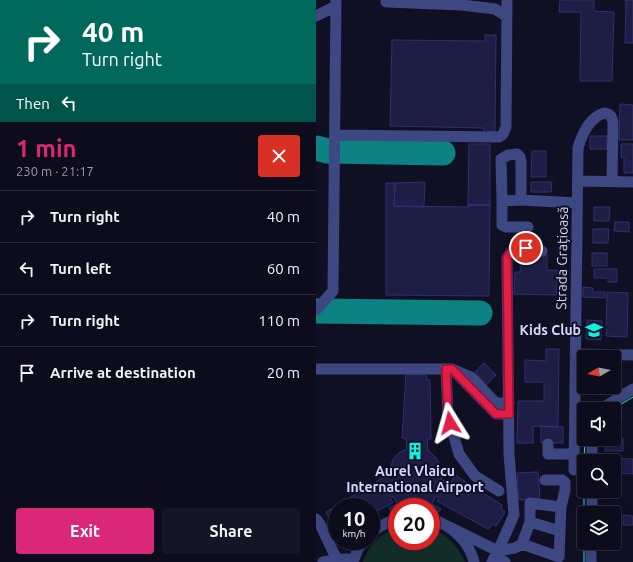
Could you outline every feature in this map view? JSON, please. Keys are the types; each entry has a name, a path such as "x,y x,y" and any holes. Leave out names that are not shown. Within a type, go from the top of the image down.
{"street":[{"path":"386,0 386,2 462,2 495,8 506,16"},
{"path":"335,135 498,137 504,134 506,127 507,0"},
{"path":"316,16 336,3"},
{"path":"316,310 333,291 336,3"},
{"name":"Strada Grațioasă","path":"574,470 578,148 581,137 593,119 604,113 609,114 612,117 613,123 612,181"},
{"path":"521,200 520,157 517,154 508,155 501,159 502,225 506,227 528,227"},
{"path":"578,181 633,182"},
{"path":"502,200 577,203"},
{"path":"497,558 514,515 510,454 507,258 512,250 519,248 542,251"},
{"path":"575,354 633,355"},
{"path":"316,369 449,369 496,414 509,409"},
{"path":"449,369 448,415 459,454 476,476 499,491"},
{"path":"612,402 633,389"},
{"path":"574,408 577,413"},
{"path":"548,444 548,454 574,454"},
{"path":"522,544 559,557 561,507 565,490 565,482 562,480 545,480"},
{"path":"497,558 522,544 530,522 530,503 561,507"},
{"path":"316,519 320,524 337,560"},
{"path":"530,522 560,531"},
{"path":"440,523 497,558"},
{"path":"447,526 458,534 467,545 474,562"},
{"path":"323,562 354,560 359,550"},
{"path":"591,550 591,562"}],"green space":[{"path":"388,532 388,550 440,550 440,532 452,541 459,550 465,562 363,562 369,550 380,550 380,538"}],"building":[{"path":"560,0 594,0 594,11 614,12 612,81 580,81 581,12 559,12"},
{"path":"624,0 633,0 633,43 625,43 626,1"},
{"path":"485,35 496,35 495,132 484,132 484,128 390,126 392,40 485,41"},
{"path":"620,104 633,105 633,140 619,140"},
{"path":"590,136 607,136 607,149 590,149"},
{"path":"469,144 490,144 490,205 468,205"},
{"path":"621,144 633,144 633,173 624,173 624,157 621,157"},
{"path":"532,151 546,151 546,177 531,177"},
{"path":"425,182 424,207 394,206 395,183"},
{"path":"531,182 552,182 551,192 531,192"},
{"path":"386,183 395,183 394,206 468,207 468,205 490,205 489,296 386,295"},
{"path":"594,207 610,207 609,221 594,221"},
{"path":"615,222 629,222 629,232 614,231"},
{"path":"593,229 609,229 608,243 593,243"},
{"path":"521,253 547,254 547,270 567,271 567,282 557,281 556,295 514,294 515,272 520,272"},
{"path":"592,253 607,253 607,266 592,266"},
{"path":"594,269 617,269 617,282 608,282 608,278 594,278"},
{"path":"583,287 593,288 593,292 605,292 605,298 583,297"},
{"path":"607,292 628,293 627,337 606,336"},
{"name":"Kids Club","path":"587,320 602,321 601,340 586,339"},
{"path":"546,349 559,349 558,427 533,426 533,443 517,443 518,401 544,401 544,382 525,382 525,360 546,361"},
{"path":"484,363 496,375 486,385 475,372"},
{"name":"Aurel Vlaicu International Airport","path":"406,374 426,374 427,380 430,380 431,439 427,439 428,450 438,460 442,472 441,479 450,485 455,475 502,505 501,508 505,512 496,526 493,524 488,529 440,503 440,498 436,496 435,498 394,498 393,496 388,498 388,506 380,510 380,498 349,498 389,474 393,459 400,452 407,449 406,439 402,438"},
{"path":"541,426 563,427 563,443 541,443"},
{"path":"621,438 623,438 623,451 605,451 605,446 621,446"},
{"path":"621,459 633,459 633,474 621,473"},
{"path":"538,472 540,499 519,500 517,473"},
{"path":"623,515 633,516 633,525 623,525"}],"taxiway":[{"path":"316,148 328,151 443,153"},
{"path":"316,311 480,313"}],"tram line":[{"path":"621,404 633,397"},
{"path":"584,454 585,446"},
{"path":"584,498 584,562"}],"place":[{"name":"Kids Club","path":"594,330"},
{"name":"Aurel Vlaicu International Airport","path":"415,451"}],"route":[{"path":"450,423 448,415 446,369 452,369 496,414 509,414 506,264 509,253 512,250 526,248"}]}
